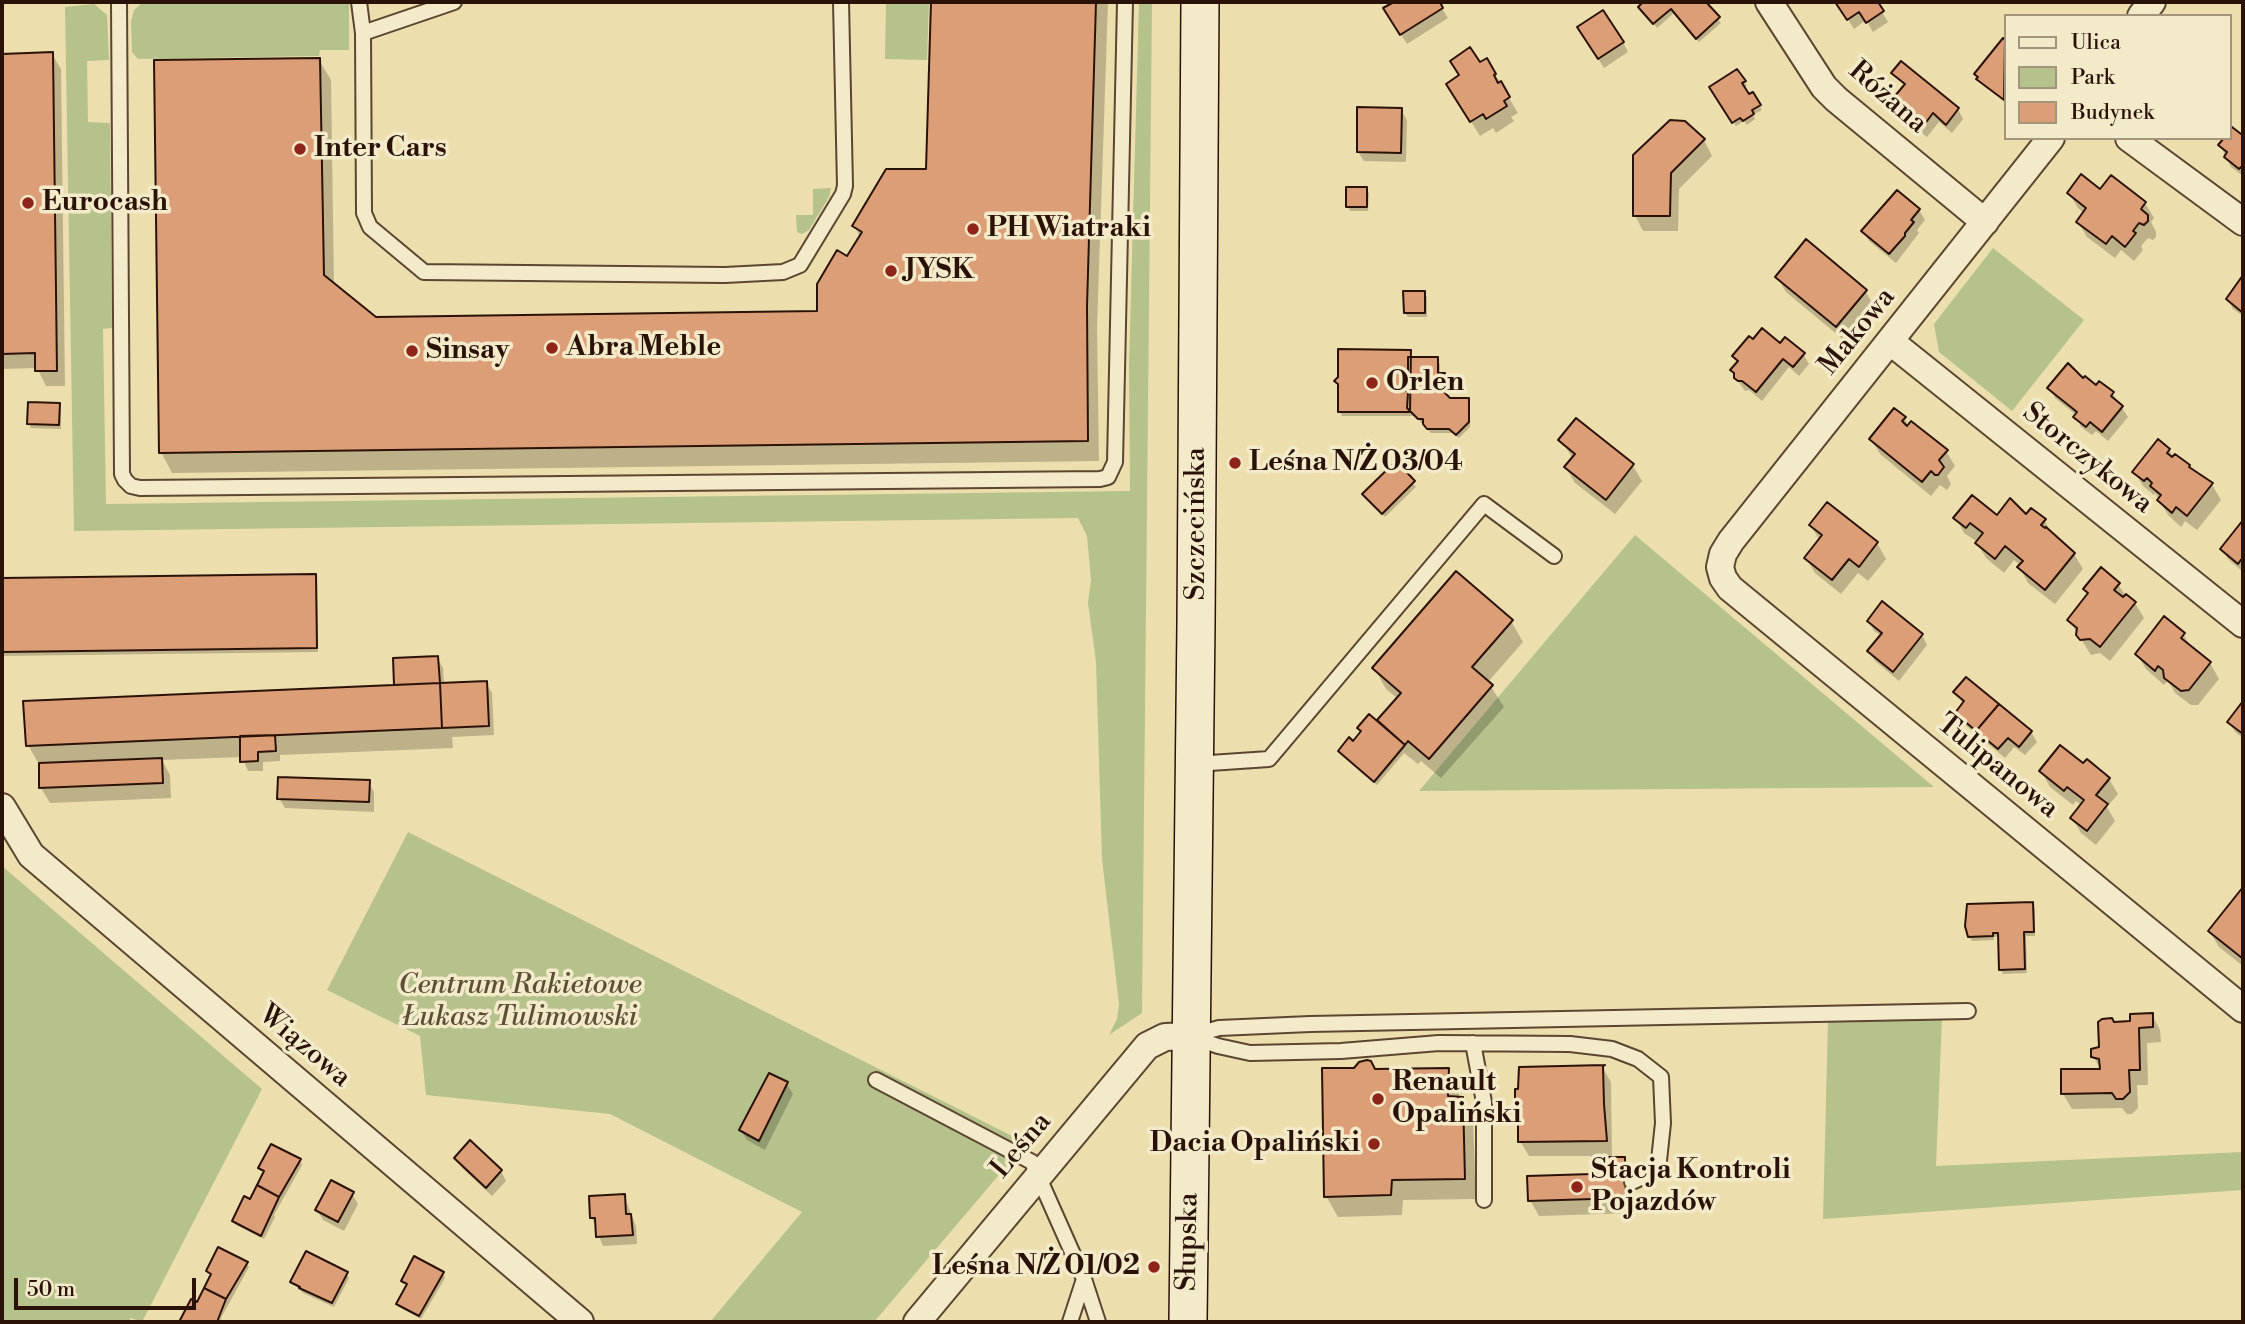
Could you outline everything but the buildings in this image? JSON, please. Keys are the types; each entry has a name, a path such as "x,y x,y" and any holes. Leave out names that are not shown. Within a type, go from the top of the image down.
{"main road":[{"name":"Szczecińska","path":"1191,1036 1201,5"},
{"name":"Słupska","path":"1188,1322 1191,1036"}],"street":[{"name":"Różana","path":"1769,2 1824,87 1985,222"},
{"name":"Makowa","path":"1720,567 1723,554 1731,541 2049,140"},
{"path":"2132,140 2243,222"},
{"name":"Storczykowa","path":"1891,342 2243,624"},
{"name":"Tulipanowa","path":"1720,567 1730,588 2243,1009"},
{"name":"Wiązowa","path":"2,807 31,855 580,1322"},
{"name":"Leśna","path":"917,1322 1147,1046 1165,1037 1191,1036"}],"lane":[{"path":"119,2 122,474 131,486 140,488 1108,477 1115,463 1125,2"},
{"path":"359,2 363,33 364,213 370,227 424,272 726,275 783,272 800,265 839,201 845,186 841,2"},
{"path":"363,33 454,2"},
{"path":"1193,764 1269,759 1484,504 1553,556"},
{"path":"1191,1036 1219,1028 1310,1024 1968,1011"},
{"path":"1191,1036 1218,1046 1250,1053 1341,1051 1439,1043 1570,1044 1612,1049 1638,1059 1661,1077 1663,1123 1658,1170 1632,1182"},
{"path":"1473,1043 1484,1102 1484,1200"},
{"path":"876,1080 1032,1162 1084,1279 1098,1322"},
{"path":"1070,1322 1084,1279"}],"green space":[{"path":"143,2 349,2 349,50 320,50 319,56 138,59 132,52 131,22 134,10"},
{"path":"886,2 929,2 927,60 885,59"},
{"path":"1139,2 1152,2 1142,1013 1109,1035 1117,1019 1119,1004 1102,859 1096,662 1088,603 1091,580 1087,536 1078,518 74,531 65,7 94,4 107,15 109,60 87,61 88,122 110,123 112,328 103,329 106,504 1130,491 1129,366"},
{"path":"831,188 829,197 809,230 802,234 797,232 796,215 813,215 813,189"},
{"path":"1993,248 2084,320 2012,411 1939,352 1934,324"},
{"path":"1635,535 1934,787 1419,791"},
{"name":"Centrum Rakietowe Łukasz Tulimowski","path":"408,832 1026,1143 874,1322 710,1322 802,1212 610,1114 426,1095 420,1036 327,990"},
{"path":"2,866 262,1089 142,1322 131,1318 128,1322 2,1322"},
{"path":"1942,1017 1936,1166 2243,1152 2243,1190 1823,1219 1828,1021"}],"place":[{"name":"Inter Cars","path":"300,149"},
{"name":"Eurocash","path":"28,203"},
{"name":"PH Wiatraki","path":"973,229"},
{"name":"JYSK","path":"891,271"},
{"name":"Abra Meble","path":"552,348"},
{"name":"Sinsay","path":"412,351"},
{"name":"Orlen","path":"1372,383"},
{"name":"Leśna N/Ż 03/04","path":"1235,463"},
{"name":"Renault Opaliński","path":"1378,1099"},
{"name":"Dacia Opaliński","path":"1374,1144"},
{"name":"Stacja Kontroli Pojazdów","path":"1577,1187"},
{"name":"Leśna N/Ż 01/02","path":"1154,1267"}]}
